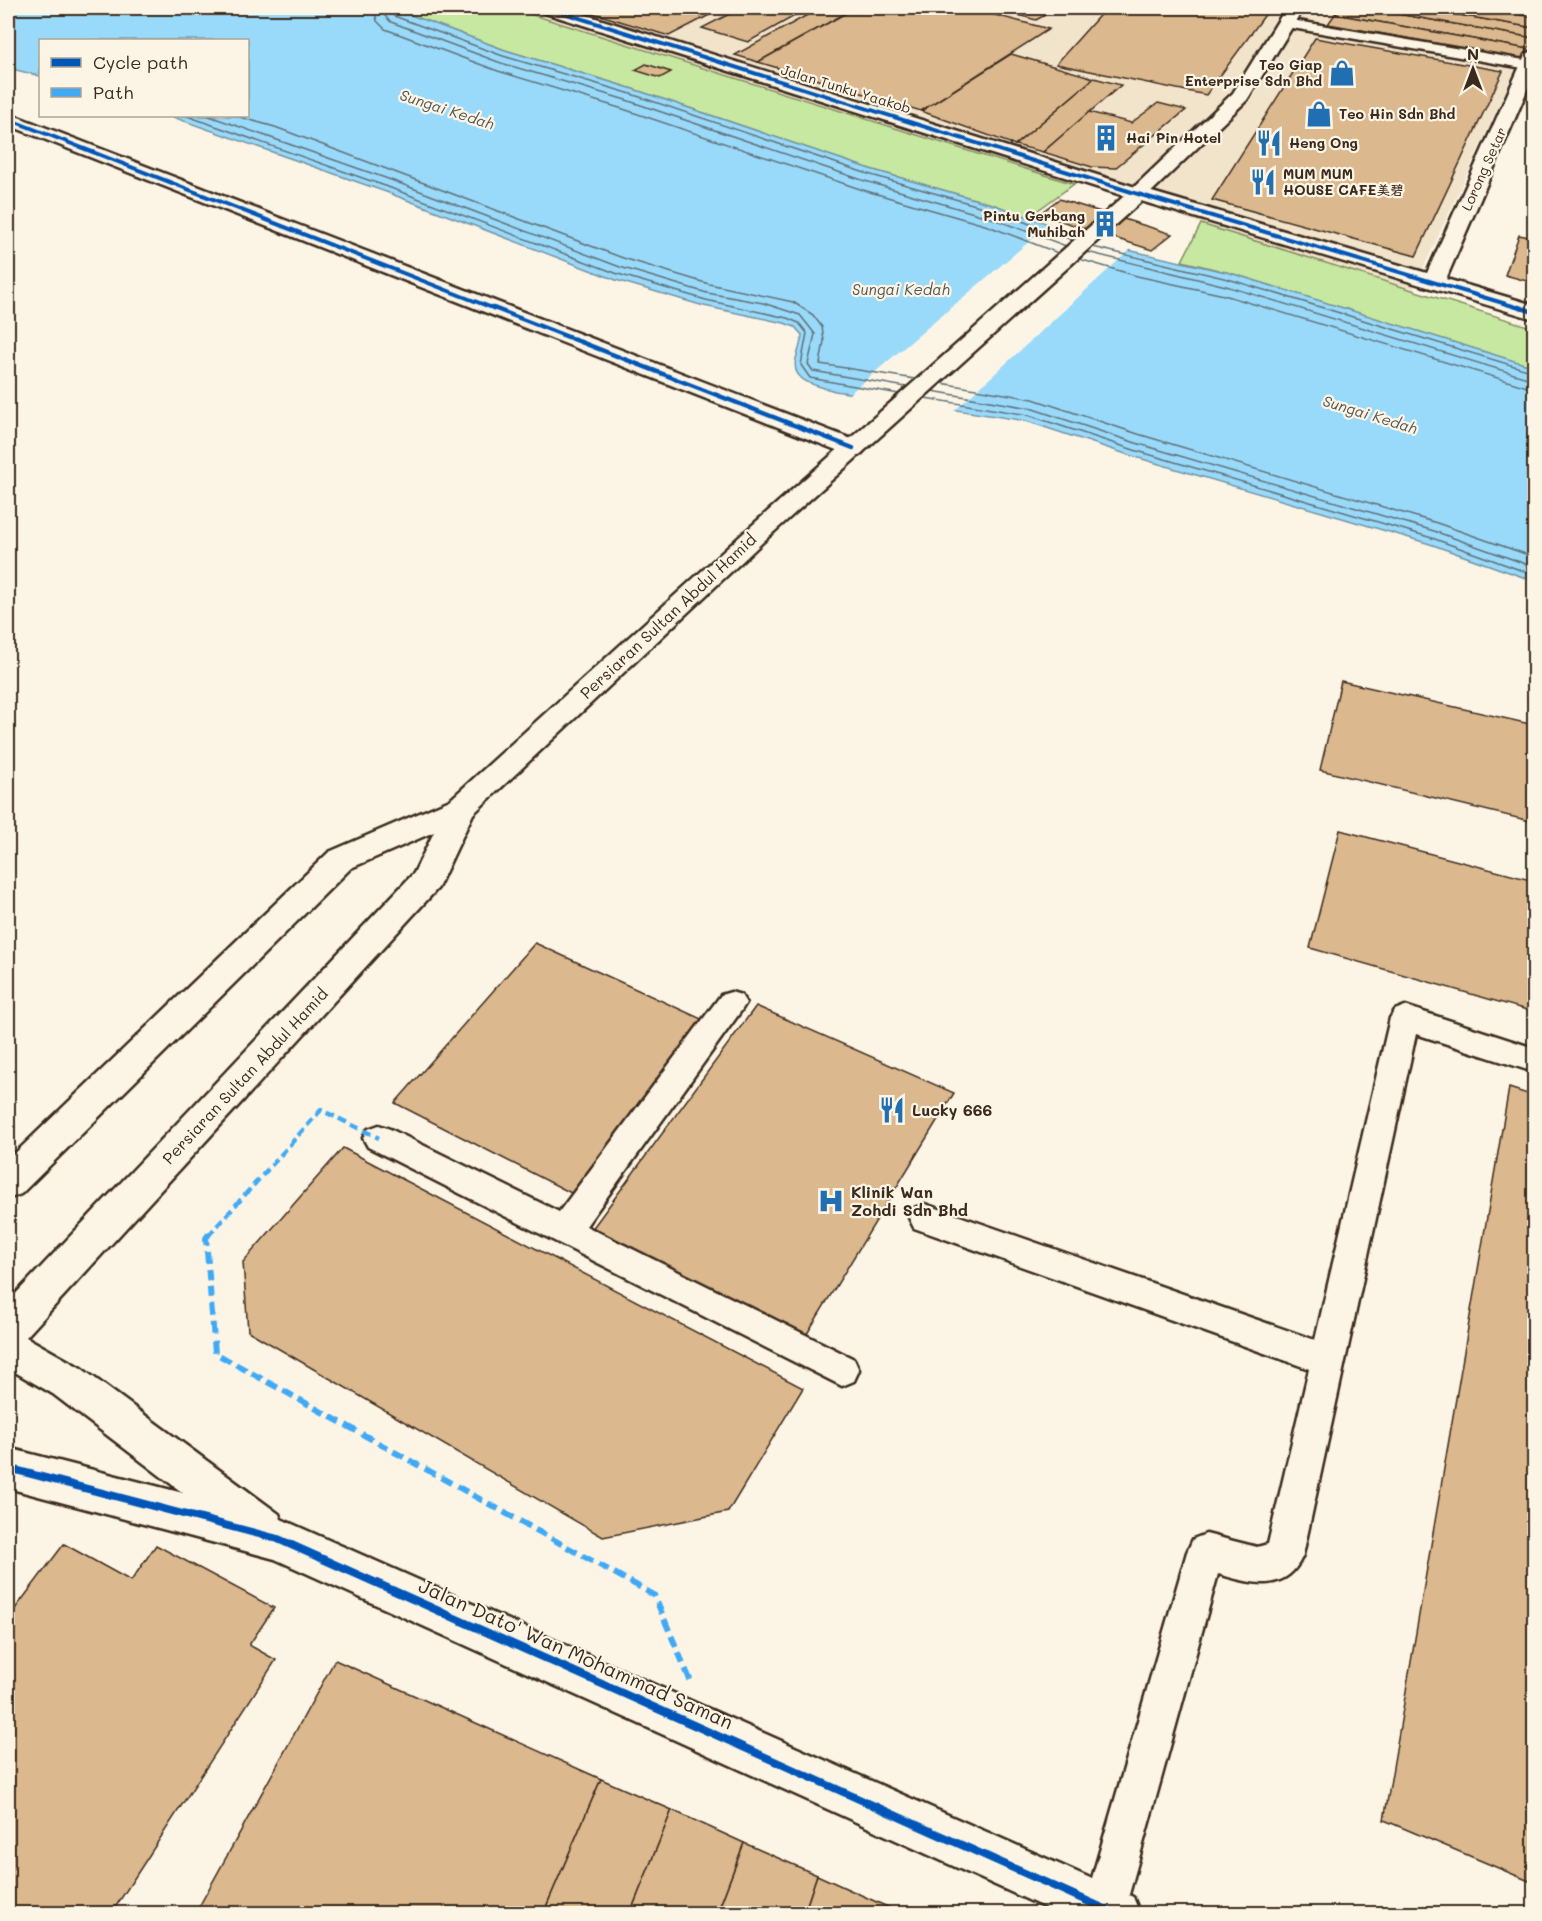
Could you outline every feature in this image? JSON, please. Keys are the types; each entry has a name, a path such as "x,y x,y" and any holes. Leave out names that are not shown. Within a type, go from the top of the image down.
{"street":[{"name":"Jalan Tunku Yaakob","path":"548,8 1138,194 1534,312"},
{"name":"Persiaran Sultan Abdul Hamid","path":"8,1183 340,860 461,808 877,426 1138,194 1240,96 1291,15"},
{"name":"Lorong Setar","path":"1433,283 1532,60"},
{"path":"8,119 853,448"},
{"path":"8,141 30,128"},
{"name":"Persiaran Sultan Abdul Hamid","path":"8,1329 428,880 461,808"},
{"name":"Jalan Dato' Wan Mohammad Saman","path":"8,1347 67,1381 278,1539"},
{"name":"Jalan Dato' Wan Mohammad Saman","path":"8,1468 278,1539 1110,1911"}],"lane":[{"path":"1291,15 1532,60"},
{"path":"564,1231 731,1003"},
{"path":"1110,1911 1206,1552 1257,1566 1272,1564 1284,1555 1405,1018 1454,1036 1534,1060"},
{"path":"379,1138 842,1370"},
{"path":"925,1218 1328,1360"}],"shaded area":[{"path":"511,8 1534,8 1534,30 1413,290 1201,224 1097,187 1074,184"}],"green space":[{"path":"392,8 511,8 1074,184 1027,218 995,205 870,169 630,88 505,50"},
{"path":"1201,224 1534,328 1534,367 1230,273 1182,261"}],"water":[{"name":"Sungai Kedah","path":"8,8 392,8 505,50 630,88 870,169 995,205 1110,246 1230,273 1534,367 1534,581 1430,544 1132,456 1026,421 835,391 814,385 801,378 795,367 802,335 795,327 704,306 616,280 386,192 173,117 249,117 249,39 39,39 39,76 8,68"}],"pier":[{"path":"1051,223 1132,248 954,411 848,395"}],"building":[{"path":"577,8 723,8 669,36"},
{"path":"741,8 793,8 788,10 800,13 748,42 702,28"},
{"path":"820,8 855,8 758,62 735,55"},
{"path":"855,8 968,8 1049,29 921,111 758,62"},
{"path":"993,8 1058,8 1036,20"},
{"path":"1106,8 1270,8 1206,95 1056,64"},
{"path":"1340,8 1364,8 1534,38 1528,49 1335,14"},
{"path":"1364,8 1419,8 1534,28 1534,38"},
{"path":"1419,8 1480,8 1534,17 1534,28"},
{"path":"1480,8 1534,8 1534,17"},
{"path":"1335,14 1528,49 1523,59 1328,24"},
{"path":"1315,38 1503,71 1416,256 1212,200"},
{"path":"1011,54 1094,78 1015,145 921,111"},
{"path":"646,64 671,72 660,78 635,70"},
{"path":"1094,78 1121,85 1043,152 1015,145"},
{"name":"Hai Pin Hotel","path":"1158,103 1186,110 1115,168 1092,167 1043,152 1089,112 1131,123"},
{"name":"Pintu Gerbang Muhibah","path":"1059,199 1172,234 1152,250 1039,214"},
{"path":"1519,235 1534,238 1534,283 1505,275"},
{"path":"1341,681 1534,725 1534,822 1320,770"},
{"path":"1340,830 1534,881 1534,1012 1310,948"},
{"path":"535,943 708,1022 577,1196 395,1103"},
{"path":"756,1006 954,1093 802,1342 589,1233"},
{"path":"1509,1088 1534,1096 1534,1883 1384,1820"},
{"path":"343,1148 803,1388 728,1512 603,1537 248,1331 243,1262"},
{"path":"64,1544 131,1581 156,1545 274,1608 249,1645 276,1660 111,1914 8,1914 8,1618"},
{"path":"335,1660 601,1779 543,1914 195,1914"},
{"path":"601,1779 672,1810 630,1914 543,1914"},
{"path":"672,1810 744,1843 717,1914 630,1914"},
{"path":"744,1843 817,1875 804,1914 717,1914"},
{"path":"817,1875 892,1909 891,1914 804,1914"}],"marked path":[{"path":"379,1138 321,1110 206,1238 215,1353 654,1595 691,1682"}],"cycle path":[{"path":"548,8 1138,194 1534,312"},
{"path":"8,119 853,448"},
{"path":"8,1468 278,1539 1116,1914"}],"place":[{"name":"Teo Giap Enterprise Sdn Bhd","path":"1342,73"},
{"name":"Teo Hin Sdn Bhd","path":"1319,114"},
{"name":"Hai Pin Hotel","path":"1106,138"},
{"name":"Heng Ong","path":"1269,143"},
{"name":"MUM MUM HOUSE CAFE美碧","path":"1263,182"},
{"name":"Pintu Gerbang Muhibah","path":"1105,224"},
{"name":"Lucky 666","path":"892,1110"},
{"name":"Klinik Wan Zohdi Sdn Bhd","path":"831,1201"}]}
